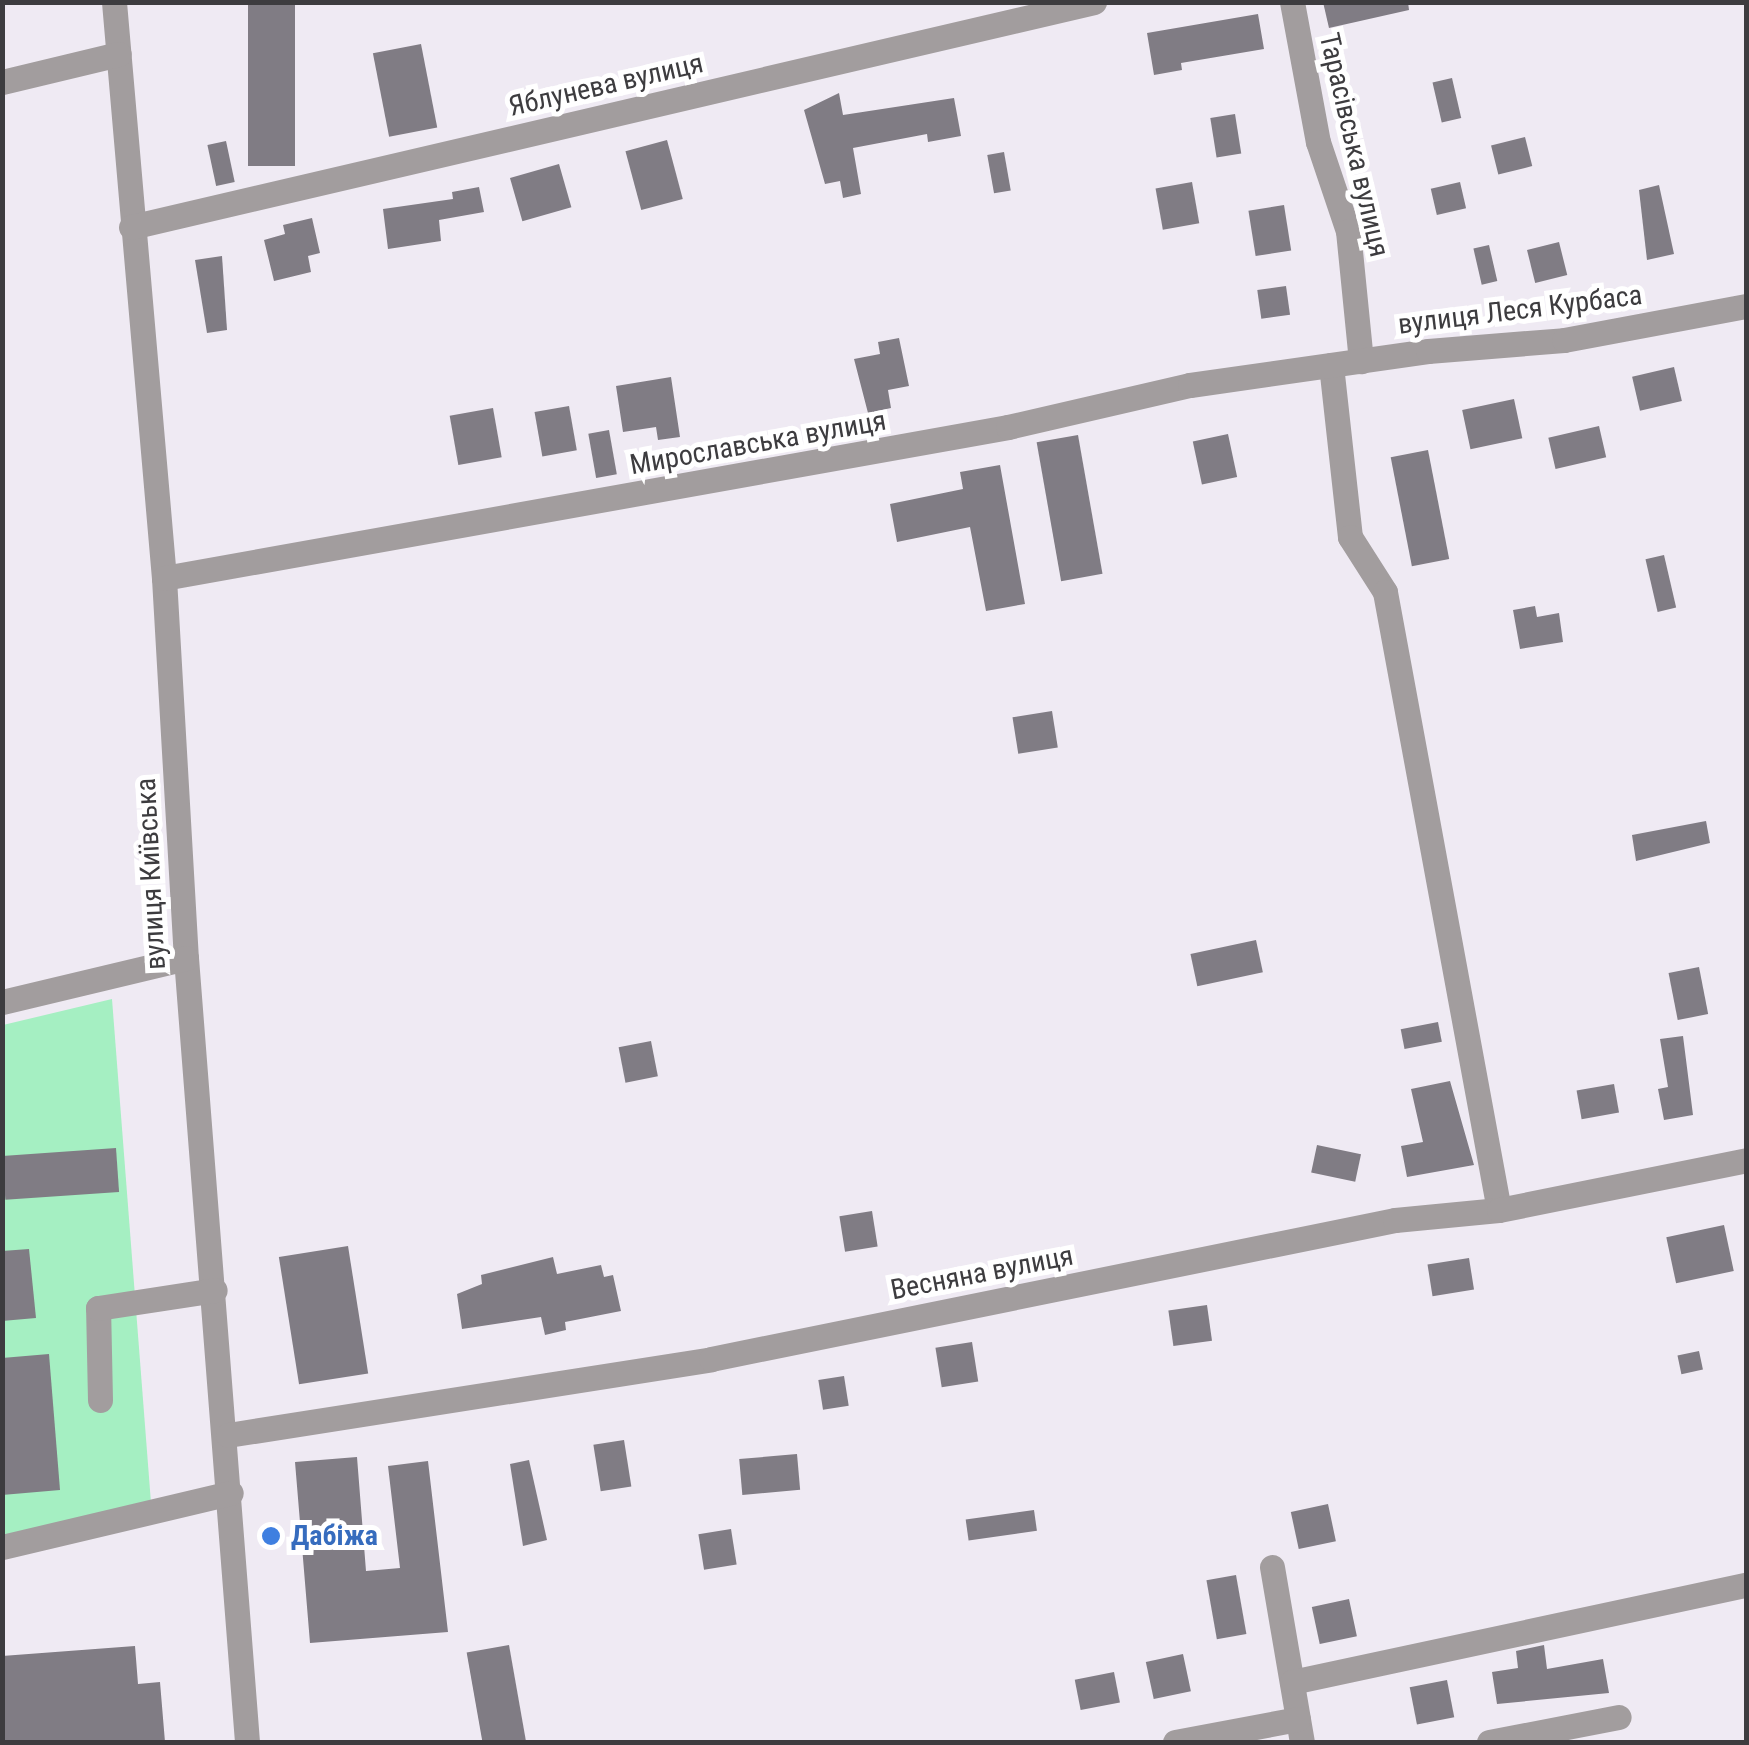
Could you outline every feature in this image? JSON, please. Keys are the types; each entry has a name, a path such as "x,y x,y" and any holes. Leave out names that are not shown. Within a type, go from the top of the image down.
{"street":[{"name":"вулиця Київська","path":"114,2 164,578 186,958 228,1435 247,1742"},
{"name":"Яблунева вулиця","path":"131,227 1094,2"},
{"name":"Тарасівська вулиця","path":"1292,2 1318,142 1348,231 1361,361"},
{"path":"2,82 119,54"},
{"name":"вулиця Леся Курбаса","path":"1361,361 1564,340 1746,306"},
{"name":"Мирославська вулиця","path":"164,578 970,434 1190,385 1361,361"},
{"path":"1332,366 1350,536 1385,592 1499,1210"},
{"path":"2,1002 186,958"},
{"name":"Весняна вулиця","path":"228,1435 711,1359 1396,1220 1499,1210 1746,1160"},
{"path":"100,1400 98,1308 215,1290"},
{"path":"2,1547 231,1493"},
{"path":"1174,1742 1300,1731 1272,1566"},
{"path":"1292,1682 1746,1585"},
{"path":"1488,1742 1619,1717"}],"green space":[{"path":"112,999 151,1503 3,1538 3,1025"}],"building":[{"path":"248,2 295,2 295,166 248,166"},
{"path":"1323,2 1408,2 1409,10 1329,28"},
{"path":"1258,14 1264,49 1181,63 1182,70 1154,75 1147,33"},
{"path":"421,44 437,127 389,137 373,53"},
{"path":"1452,78 1461,118 1442,122 1433,82"},
{"path":"839,93 843,115 954,98 961,136 928,142 927,134 853,148 861,194 843,198 840,181 825,184 804,110"},
{"path":"1235,114 1241,154 1217,157 1210,118"},
{"path":"1525,137 1532,166 1498,175 1491,145"},
{"path":"667,140 683,199 641,210 625,151"},
{"path":"226,141 235,182 216,186 207,145"},
{"path":"1004,152 1011,190 994,193 987,155"},
{"path":"559,164 571,207 522,221 510,178"},
{"path":"1192,182 1199,223 1163,230 1156,188"},
{"path":"1460,182 1466,208 1437,215 1431,189"},
{"path":"1659,185 1674,254 1647,260 1639,190"},
{"path":"479,187 484,212 439,220 441,241 388,249 383,209 453,199 452,192"},
{"path":"1284,205 1291,250 1256,256 1248,211"},
{"path":"312,218 320,253 308,256 311,272 274,281 264,240 285,234 283,225"},
{"path":"1559,242 1567,275 1535,283 1527,250"},
{"path":"1489,245 1497,281 1482,285 1473,249"},
{"path":"222,256 227,330 207,333 195,260"},
{"path":"1286,286 1290,315 1261,319 1257,290"},
{"path":"899,338 909,386 888,390 891,408 868,413 854,359 880,354 878,342"},
{"path":"1674,367 1682,401 1640,411 1632,377"},
{"path":"671,377 680,437 658,440 656,427 623,432 616,386"},
{"path":"1514,399 1522,438 1470,449 1462,410"},
{"path":"569,406 577,450 542,456 535,412"},
{"path":"493,408 502,457 458,465 450,416"},
{"path":"1599,426 1606,457 1556,469 1548,438"},
{"path":"609,430 617,474 596,478 588,434"},
{"path":"1228,434 1237,477 1202,485 1193,441"},
{"path":"1078,435 1102,574 1061,581 1037,442"},
{"path":"1428,450 1449,559 1412,566 1391,457"},
{"path":"1000,465 1025,604 986,611 970,527 897,542 890,504 963,489 960,472"},
{"path":"1664,555 1676,608 1658,612 1645,559"},
{"path":"1535,606 1537,617 1559,613 1563,642 1520,649 1513,610"},
{"path":"1052,711 1058,748 1018,754 1012,717"},
{"path":"1706,821 1710,843 1636,861 1632,835"},
{"path":"1256,940 1263,972 1197,986 1190,954"},
{"path":"1699,967 1708,1014 1678,1020 1669,973"},
{"path":"1438,1022 1442,1042 1405,1049 1401,1029"},
{"path":"1683,1036 1693,1115 1664,1120 1658,1089 1668,1087 1660,1039"},
{"path":"651,1041 658,1076 625,1083 619,1047"},
{"path":"1450,1081 1474,1165 1407,1177 1401,1146 1423,1142 1411,1089"},
{"path":"1614,1084 1619,1113 1582,1119 1577,1091"},
{"path":"1317,1145 1361,1154 1355,1182 1311,1172"},
{"path":"116,1148 119,1192 5,1200 2,1156"},
{"path":"872,1211 878,1247 845,1252 839,1216"},
{"path":"1724,1225 1734,1271 1676,1283 1666,1237"},
{"path":"348,1246 368,1373 299,1384 279,1257"},
{"path":"29,1249 36,1318 2,1321 2,1251"},
{"path":"553,1257 557,1274 601,1265 604,1277 613,1275 621,1311 565,1322 566,1330 545,1335 541,1317 462,1329 457,1294 482,1284 481,1275"},
{"path":"1469,1258 1474,1290 1433,1296 1428,1265"},
{"path":"1207,1305 1212,1341 1173,1346 1168,1310"},
{"path":"972,1342 978,1382 942,1387 935,1348"},
{"path":"1699,1351 1703,1370 1681,1374 1677,1356"},
{"path":"49,1354 60,1490 2,1495 2,1358"},
{"path":"844,1376 849,1406 823,1410 818,1380"},
{"path":"624,1440 631,1486 601,1491 593,1445"},
{"path":"797,1454 800,1490 742,1495 739,1459"},
{"path":"357,1457 366,1571 400,1568 388,1466 428,1461 448,1632 310,1643 295,1462"},
{"path":"529,1460 547,1540 523,1546 510,1464"},
{"path":"1328,1504 1336,1541 1299,1549 1291,1512"},
{"path":"1034,1510 1037,1531 969,1540 966,1520"},
{"path":"731,1529 737,1565 704,1570 698,1534"},
{"path":"1236,1575 1246,1634 1217,1639 1206,1580"},
{"path":"1349,1599 1357,1636 1320,1644 1312,1607"},
{"path":"509,1645 526,1742 482,1742 467,1652"},
{"path":"1544,1645 1547,1669 1603,1659 1609,1693 1497,1704 1492,1672 1518,1668 1516,1651"},
{"path":"135,1646 138,1684 160,1682 165,1742 2,1742 2,1656"},
{"path":"1183,1654 1191,1691 1154,1699 1146,1662"},
{"path":"1114,1672 1120,1702 1081,1710 1075,1680"},
{"path":"1447,1680 1454,1717 1417,1725 1410,1687"}],"place":[{"name":"Дабіжа","path":"271,1536"}]}
